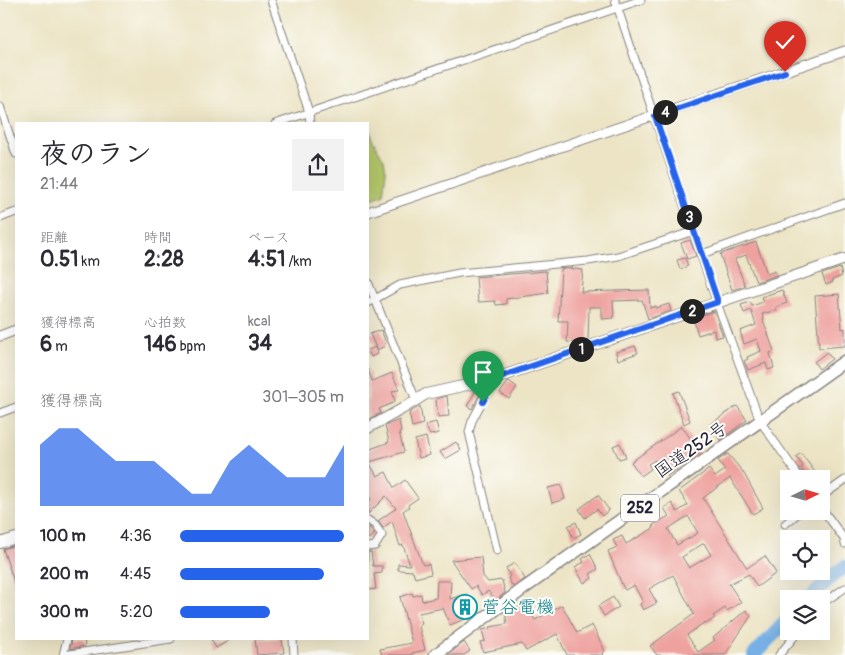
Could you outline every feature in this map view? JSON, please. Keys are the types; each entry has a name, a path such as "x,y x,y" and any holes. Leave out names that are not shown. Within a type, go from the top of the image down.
{"highway":[{"name":"国道252号","path":"435,655 523,590 845,361"}],"main road":[{"path":"369,427 426,394 494,379 845,259"},
{"path":"0,543 15,538"}],"street":[{"path":"271,0 309,112 310,122"},
{"path":"615,0 760,421 795,470"},
{"path":"282,122 641,0"},
{"path":"369,212 845,51"},
{"path":"0,106 15,151"},
{"path":"702,254 845,203"},
{"path":"0,218 15,212"},
{"path":"416,400 370,301 400,285 459,273 588,261 618,256 694,231"},
{"path":"0,336 15,330"},
{"path":"494,379 472,421 469,432 497,550"},
{"path":"0,413 15,407"},
{"path":"830,491 845,480"},
{"path":"785,524 790,520"},
{"path":"830,520 844,539 845,544"},
{"path":"369,521 375,525 382,535 375,546 369,547"},
{"path":"830,598 845,588"},
{"path":"67,640 63,655 164,640"},
{"path":"293,640 294,655"},
{"path":"780,655 792,640"}],"green space":[{"path":"369,129 372,139 384,160 386,172 383,195 369,200"}],"building":[{"path":"690,240 696,256 687,259 681,243"},
{"path":"756,242 767,274 775,271 777,275 756,282 746,255 735,259 745,286 732,290 720,254"},
{"path":"685,258 688,266 680,269 677,260"},
{"path":"840,268 842,276 826,285 822,274"},
{"path":"561,269 583,270 581,292 649,290 650,308 669,304 671,311 648,319 642,300 613,301 614,318 602,319 602,307 589,307 588,340 579,343 567,342 568,321 558,321"},
{"path":"546,271 548,293 506,299 506,304 496,305 495,301 478,302 476,277"},
{"path":"782,290 787,303 776,307 777,310 762,314 774,351 770,353 774,368 768,370 766,363 748,370 744,361 748,359 747,357 761,351 757,339 744,344 740,331 756,325 751,310 744,313 741,305 750,302 752,306 763,302 761,297"},
{"path":"839,294 842,329 845,328 845,346 819,348 815,296"},
{"path":"714,311 723,336 715,338 714,330 698,335 694,321 699,320 697,317"},
{"path":"381,330 386,343 384,344 385,346 377,350 370,334"},
{"path":"635,346 638,353 618,360 616,352"},
{"path":"375,347 377,354 371,357 369,350"},
{"path":"827,352 832,359 819,369 814,362"},
{"path":"481,354 491,354 492,372 481,375"},
{"path":"369,372 372,381 392,373 399,390 392,391 395,402 379,409 381,413 369,419"},
{"path":"509,381 517,387 509,399 500,393"},
{"path":"476,390 481,392 472,409 467,406"},
{"path":"679,391 690,421 684,424 673,393"},
{"path":"447,396 449,416 438,417 436,399"},
{"path":"420,406 423,424 412,427 409,413"},
{"path":"737,406 747,420 720,440 709,425"},
{"path":"399,420 401,432 399,432 404,452 369,462 369,450 389,442 385,426"},
{"path":"436,422 439,433 430,435 425,425"},
{"path":"682,426 700,453 667,476 655,460 648,464 651,469 641,476 631,462"},
{"path":"426,437 430,455 419,458 415,440"},
{"path":"456,442 461,450 445,459 440,452"},
{"path":"620,443 626,457 619,459 613,446"},
{"path":"801,453 813,470 802,470 801,468 803,466 796,457"},
{"path":"728,454 743,472 763,508 753,514 730,478 703,498 747,568 765,556 776,573 757,587 749,574 729,584 741,602 727,611 725,608 713,616 715,618 706,624 705,622 687,635 698,652 715,640 713,638 746,610 751,616 725,655 657,655 650,646 694,614 673,575 649,589 657,603 643,610 640,604 643,602 634,585 625,590 623,587 608,551 617,547 613,540 622,536 626,544 654,528 653,525 669,516 664,508 672,503 677,512 688,505 679,491 709,469 715,477 725,470 718,460","holes":["688,516 698,533 677,545 668,529","704,543 711,555 689,568 682,557"]},
{"path":"369,462 377,476 386,472 394,488 405,480 418,498 403,511 423,565 429,564 431,574 415,578 413,571 398,570 398,564 410,565 403,545 400,546 392,521 383,528 378,521 396,508 386,496 369,513 369,502 371,500 369,496"},
{"path":"561,485 565,499 552,503 548,488"},
{"path":"598,495 609,510 602,516 597,509 585,518 579,509"},
{"path":"576,522 581,534 573,538 568,526"},
{"path":"369,527 375,534 369,538"},
{"path":"15,545 15,585 3,549"},
{"path":"369,552 371,552 373,566 382,566 382,573 374,574 376,589 369,590"},
{"path":"590,554 598,569 590,574 592,578 584,583 575,567 584,562 582,559"},
{"path":"481,557 483,576 488,582 502,580 505,593 496,600 488,591 482,595 476,586 471,589 451,560"},
{"path":"515,563 525,579 513,587 508,578 510,576 506,568"},
{"path":"437,581 451,581 450,599 467,594 475,615 450,625 443,608 419,613 422,624 419,626 425,650 412,653 412,655 382,655 380,649 412,643 400,597 412,593 413,596 421,594 422,601 436,598"},
{"path":"613,597 619,607 604,616 598,606"},
{"path":"525,603 535,620 562,605 577,633 592,625 605,651 602,653 603,655 567,655 557,634 526,651 522,644 483,652 480,642 485,641 482,630 507,624 505,612 511,611"},
{"path":"72,640 84,640 85,646 70,649"},
{"path":"212,640 229,640 216,648"},
{"path":"255,640 282,640 284,653 257,655"},
{"path":"464,642 470,651 464,655 448,655"}],"waterway":[{"path":"818,590 845,567"},
{"path":"754,655 780,628"}],"place":[{"name":"菅谷電機","path":"465,607"}],"route":[{"path":"483,402 494,379 718,302 655,116 785,72"}]}
